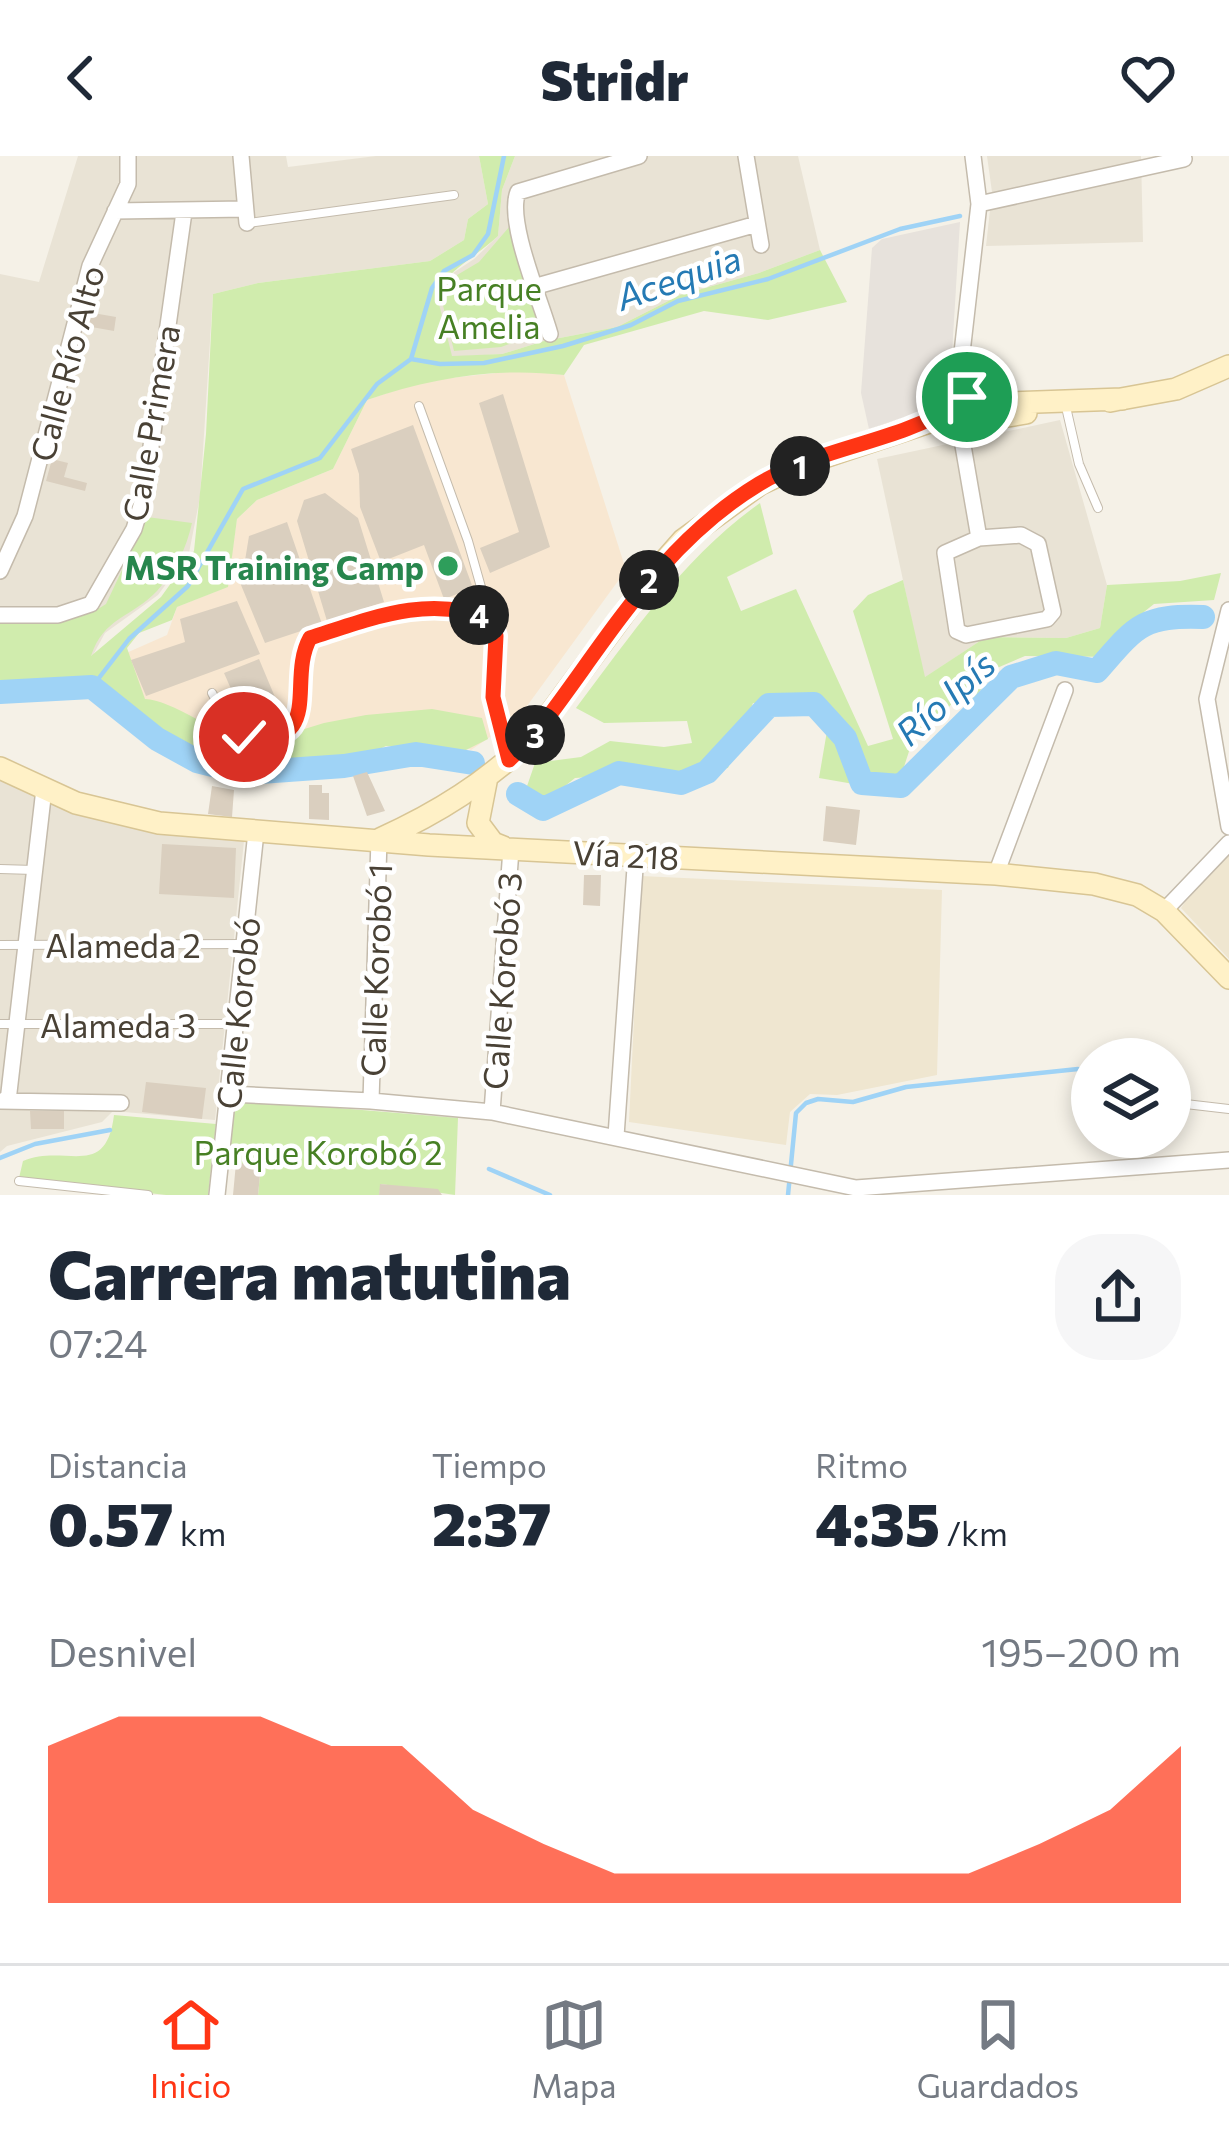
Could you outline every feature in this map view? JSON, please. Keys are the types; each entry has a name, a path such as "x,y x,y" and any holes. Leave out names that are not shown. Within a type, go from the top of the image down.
{"main road":[{"path":"957,407 1066,407 1122,399 1177,388 1229,366"},
{"path":"379,839 456,802 509,760 533,737 683,540 760,484 803,464 932,421 957,407 1122,399"},
{"name":"Vía 218","path":"0,768 118,815 160,824 511,849 996,874 1106,886 1137,895 1164,911 1229,978"},
{"path":"487,777 478,823 493,843 511,849"}],"street":[{"name":"Calle Río Alto","path":"0,571 25,516 90,266 128,184 128,156"},
{"path":"115,212 246,216 241,156"},
{"path":"550,334 513,205 518,192 639,156"},
{"path":"746,156 761,245"},
{"path":"973,156 979,204 957,407 979,538"},
{"path":"979,204 1184,158"},
{"name":"Calle Primera","path":"0,615 58,615 91,604 134,529 149,461 184,212"},
{"path":"537,286 757,224"},
{"path":"1021,535 1038,544 1053,612 1047,619 966,635 957,631 945,553 979,538 1021,535"},
{"path":"1229,610 1208,700 1229,826"},
{"path":"996,874 1065,690"},
{"path":"44,789 25,945 8,1024 4,1101 121,1103"},
{"name":"Calle Korobó","path":"217,1195 256,832"},
{"name":"Calle Korobó 1","path":"370,1101 379,839"},
{"path":"1164,911 1229,842"},
{"name":"Calle Korobó 3","path":"492,1112 511,849"},
{"path":"616,1136 636,854"},
{"path":"229,1094 492,1112 857,1191 1229,1160"}],"lane":[{"path":"246,216 454,195"},
{"path":"419,406 468,541 496,636 493,697 509,760"},
{"path":"1066,407 1079,464 1098,508"},
{"path":"212,693 231,727 244,737 265,740 284,734 297,721 302,653 310,638 390,612 429,608 466,609 490,620"},
{"path":"0,869 34,870"},
{"name":"Alameda 2","path":"0,945 245,944"},
{"name":"Alameda 3","path":"8,1024 237,1024"},
{"path":"1191,1105 1229,1109"},
{"path":"19,1180 62,1190 148,1195"}],"shaded area":[{"path":"78,156 286,156 288,167 376,156 479,156 488,204 468,219 464,240 430,261 258,283 213,294 200,497 189,553 158,595 105,633 86,668 0,687 0,274 39,282"},
{"path":"515,156 798,156 820,250 680,295 617,327 502,354 451,357 436,293 444,279 498,236 502,190"},
{"path":"987,156 1141,156 1143,242 986,246 992,192"},
{"path":"960,222 949,402 869,429 861,393 872,248 882,239"},
{"path":"523,370 564,375 626,570 519,717 471,750 430,726 375,736 210,751 131,688 124,654 167,635 177,607 227,587 237,519 257,500 333,469 367,400 423,381"},
{"path":"1060,420 1107,585 1100,628 1066,638 986,637 924,678 877,459"},
{"path":"0,775 152,830 244,841 215,1120 113,1111 102,1122 7,1146 0,1152"},
{"path":"1229,849 1229,959 1181,908 1205,871"},
{"path":"641,876 942,890 937,1075 837,1095 810,1094 790,1112 786,1145 629,1122"}],"green space":[{"path":"479,156 515,156 502,190 498,236 436,292 452,356 502,354 617,327 680,295 820,250 847,302 768,320 704,311 584,345 564,375 464,376 367,400 333,469 257,500 237,519 228,587 177,607 172,620 139,633 127,648 145,699 181,711 246,747 324,723 432,709 482,718 488,739 460,753 386,746 344,766 245,773 197,761 157,739 127,709 87,692 53,698 0,695 0,623 55,621 94,611 106,604 147,517 192,523 164,583 103,633 91,656 161,597 194,551 213,294 258,283 430,261 464,240 468,219 488,204"},
{"name":"Parque Amelia","path":"510,226 542,332 501,347 454,351 440,293 447,281 479,262"},
{"path":"760,503 773,554 727,577 741,611 796,589 868,746 893,739 853,611 868,595 903,580 925,677 986,637 1066,638 1100,628 1107,585 1180,581 1221,573 1214,600 1154,604 1125,627 1123,657 1025,656 997,668 971,703 954,701 926,734 914,736 902,773 871,787 819,778 828,725 800,708 753,703 728,768 575,778 545,802 526,789 535,763 581,757 610,741 664,747 692,743 687,721 604,723 576,708 683,572"},
{"name":"Parque Korobó 2","path":"242,1100 458,1118 455,1195 381,1184 379,1195 258,1195 261,1165 228,1163 234,1107"},
{"path":"114,1115 216,1124 208,1195 166,1195 19,1178 23,1161 93,1154 110,1135"}],"building":[{"path":"93,313 116,317 114,331 86,326"},
{"path":"503,394 550,547 490,573 480,548 519,532 479,403"},
{"path":"413,425 473,588 444,599 424,545 381,562 360,507 359,474 351,449"},
{"path":"52,459 68,463 64,477 87,483 85,491 46,481"},
{"path":"325,493 358,518 384,602 327,621 297,521 304,500"},
{"path":"287,522 322,624 265,643 241,585 249,536"},
{"path":"237,601 260,654 146,696 131,660 185,642 180,619"},
{"path":"259,659 285,721 250,732 224,673"},
{"path":"367,772 385,811 367,816 353,776"},
{"path":"309,785 322,785 322,793 329,793 329,820 309,819"},
{"path":"212,786 234,790 232,817 208,814"},
{"path":"826,806 860,810 856,845 823,841"},
{"path":"162,844 236,848 234,898 159,894"},
{"path":"584,875 601,875 600,906 583,905"},
{"path":"146,1082 206,1088 202,1119 142,1112"},
{"path":"30,1111 64,1111 64,1129 31,1129"},
{"path":"236,1163 261,1165 258,1195 233,1195"},
{"path":"380,1184 438,1189 442,1195 379,1195"}],"waterway":[{"path":"92,687 129,639 188,586 243,489 320,458 377,384 411,359 432,288 444,271 473,255 488,234 504,156"},
{"name":"Acequia","path":"411,359 484,363 563,346 631,325 678,301 768,279 900,229 960,216"},
{"name":"Río Ipís","path":"518,794 543,809 619,773 681,783 707,772 769,705 814,704 845,738 862,783 901,786 1011,677 1056,663 1097,671 1142,626 1166,618 1203,617"},
{"name":"Río Ipís","path":"0,692 92,687 157,739 197,761 245,773 344,766 416,754 473,763"},
{"path":"788,1195 796,1113 806,1103 818,1099 853,1102 906,1087 1071,1070"},
{"path":"0,1158 35,1144 110,1130"},
{"path":"489,1169 550,1195"}],"place":[{"name":"MSR Training Camp","path":"448,566"}],"route":[{"path":"244,737 265,740 284,734 297,721 302,653 310,638 390,612 466,609 490,620 496,636 493,697 509,760 533,737 683,540 760,484 803,464 932,421 956,405 958,392 967,397"}]}
